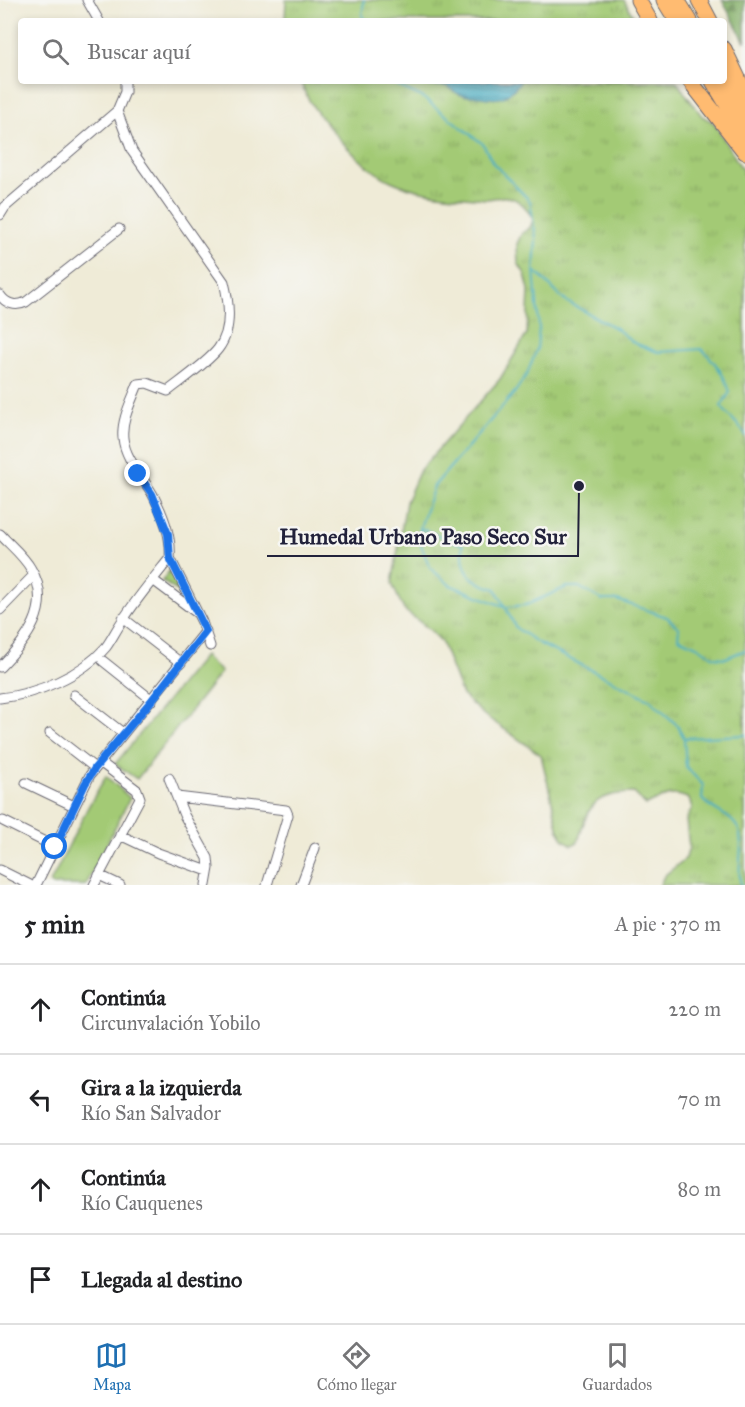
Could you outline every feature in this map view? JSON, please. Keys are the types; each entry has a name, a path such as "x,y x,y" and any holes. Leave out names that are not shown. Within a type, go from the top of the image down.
{"highway":[{"path":"638,0 648,18"},
{"path":"664,0 675,18"},
{"path":"677,0 688,18"},
{"path":"699,0 708,18"},
{"path":"727,55 745,93"},
{"path":"727,83 745,112"},
{"path":"692,84 745,152"},
{"path":"715,84 745,134"}],"street":[{"path":"87,0 97,18"},
{"path":"0,215 5,207 117,111 125,84"},
{"path":"117,111 132,151 224,282 229,307 228,321 218,350 168,391 147,383 138,384 124,424 123,440 166,526 170,541 170,558 206,631 210,646"},
{"path":"0,295 13,305 26,302 119,229"},
{"path":"0,667 24,642 35,623 40,599 34,575 28,564 1,537"},
{"path":"0,698 40,689 82,667 106,646 123,618 170,558"},
{"path":"0,610 34,575"},
{"path":"153,580 198,614"},
{"path":"123,618 181,663"},
{"path":"36,885 74,806 97,765 206,631"},
{"path":"103,661 152,700"},
{"path":"74,695 123,733"},
{"path":"50,733 140,793 140,800 94,885"},
{"path":"169,778 209,864 206,885"},
{"path":"26,783 74,806"},
{"path":"177,796 286,810 288,815 267,885"},
{"path":"3,821 55,847"},
{"path":"120,835 158,853 208,871"},
{"path":"301,885 315,848"},
{"path":"0,870 30,885"},
{"path":"99,875 120,885"}],"green space":[{"path":"286,0 624,0 634,18 285,18"},
{"path":"722,0 745,0 745,42"},
{"path":"302,84 678,84 702,116 714,123 745,174 745,885 660,885 664,876 686,858 689,847 686,820 692,808 689,799 683,796 667,796 646,805 634,793 609,796 594,804 589,811 578,842 572,845 563,839 559,831 541,755 484,715 462,695 441,641 404,610 392,584 406,502 420,470 500,379 527,334 529,290 525,274 518,263 517,244 522,233 530,228 533,220 523,205 512,198 485,199 437,194 413,189 383,177 347,148 320,116"},
{"path":"170,570 182,594 162,581"},
{"path":"204,656 221,672 137,779 115,764"},
{"path":"106,776 130,798 86,885 53,885 50,883"}],"water":[{"path":"428,84 518,84 508,95 494,99 463,95 447,86"}],"waterway":[{"path":"364,0 364,18"},
{"path":"394,84 422,97 483,144 493,163 530,201 536,238 534,270 539,327 537,349 527,374 515,392 434,486 420,528 421,545 430,568 450,585 506,607 526,605 567,587 579,587 602,600 617,600 667,617 679,628 678,638 714,657 726,658 745,650"},
{"path":"535,271 564,300 617,329 634,343 658,352 702,349 719,369 730,392 721,406 745,435"},
{"path":"420,528 463,545 464,563 469,575 480,583 496,589 516,628 538,643 649,699 678,726 684,738 686,767 703,785 702,799 730,819 738,828 741,842 739,871 741,885"},
{"path":"685,738 745,735"}],"place":[{"name":"Humedal Urbano Paso Seco Sur","path":"579,486"}],"route":[{"path":"55,847 95,768 206,631 170,558 170,541 152,494 138,474"}]}
